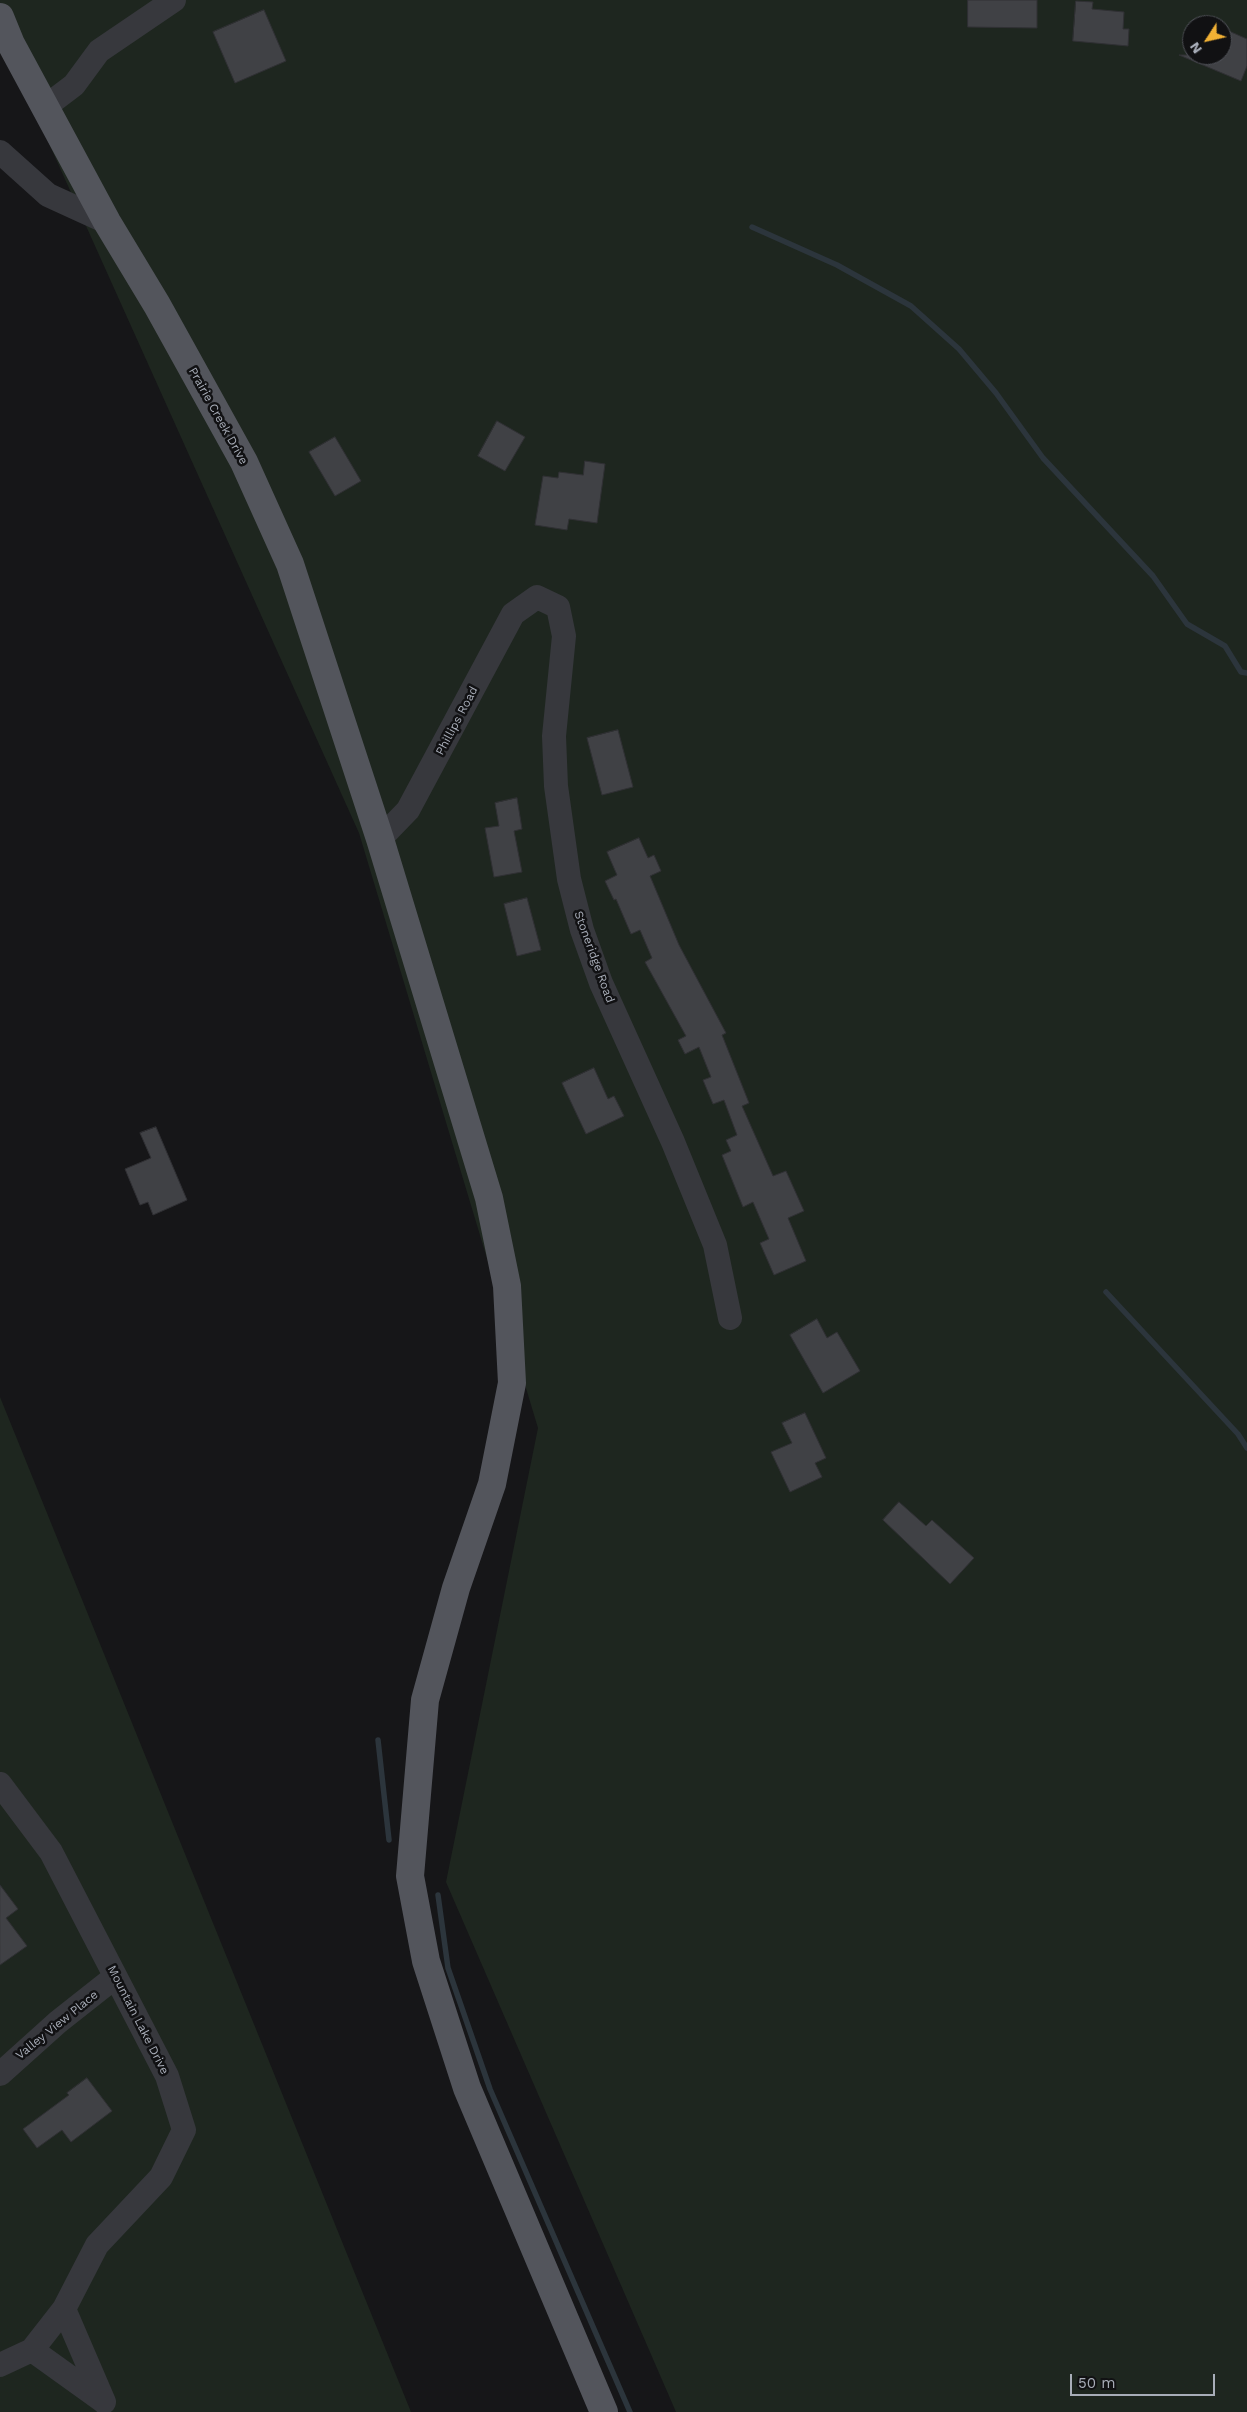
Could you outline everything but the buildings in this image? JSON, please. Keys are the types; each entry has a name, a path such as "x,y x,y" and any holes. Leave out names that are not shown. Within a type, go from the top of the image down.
{"main road":[{"name":"Prairie Creek Drive","path":"0,17 11,44 107,222 157,305 244,462 290,564 380,839 489,1198 507,1286 512,1382 492,1484 456,1588 425,1700 410,1876 426,1961 467,2088 604,2412"}],"street":[{"path":"45,106 74,85 99,50 174,0"},
{"path":"0,152 48,195 107,222"},
{"name":"Stoneridge Road","path":"531,602 537,597 558,607 564,636 554,736 556,786 569,879 582,930 601,983 673,1142 715,1245 730,1318"},
{"name":"Phillips Road","path":"380,839 408,810 513,614 531,602"},
{"name":"Mountain Lake Drive","path":"0,1784 51,1852 167,2076 184,2130 161,2177 97,2245 64,2309 32,2350 0,2365"},
{"name":"Valley View Place","path":"0,2074 58,2022 115,1976"},
{"path":"64,2309 107,2407"},
{"path":"32,2350 107,2407"}],"shaded area":[{"path":"0,0 1247,0 1247,2412 676,2412 446,1882 538,1428 359,833 33,108 0,21"},
{"path":"0,1397 411,2412 0,2412"}],"waterway":[{"path":"752,227 837,265 911,306 959,349 996,393 1043,458 1153,576 1187,624 1225,646 1241,672 1247,673"},
{"path":"1106,1292 1238,1434 1247,1448"},
{"path":"378,1740 389,1840"},
{"path":"438,1895 448,1968 490,2089 630,2412"}]}
